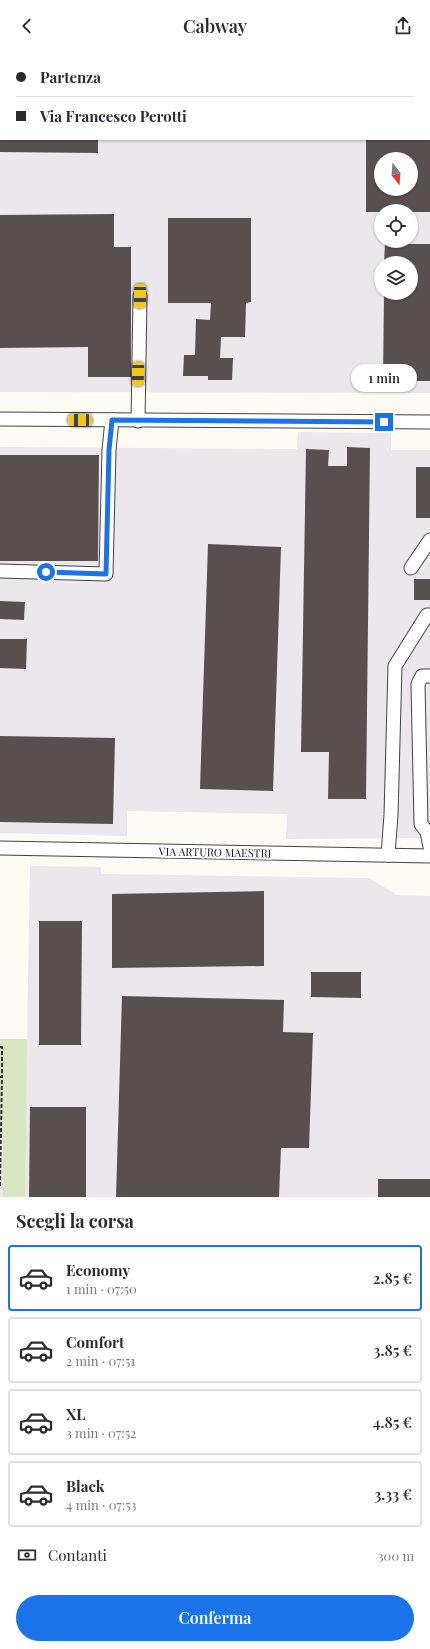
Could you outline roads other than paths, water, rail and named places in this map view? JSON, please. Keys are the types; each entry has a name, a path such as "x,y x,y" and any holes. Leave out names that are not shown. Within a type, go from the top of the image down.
{"street":[{"path":"138,421 140,296"},
{"path":"0,419 430,422"},
{"path":"0,571 106,574 109,450 112,420"},
{"path":"411,568 430,540"},
{"path":"388,855 391,815 396,666 427,615 430,615"},
{"path":"430,676 422,676 418,684 421,824 429,832 430,847"},
{"name":"VIA ARTURO MAESTRI","path":"0,848 430,856"}]}
